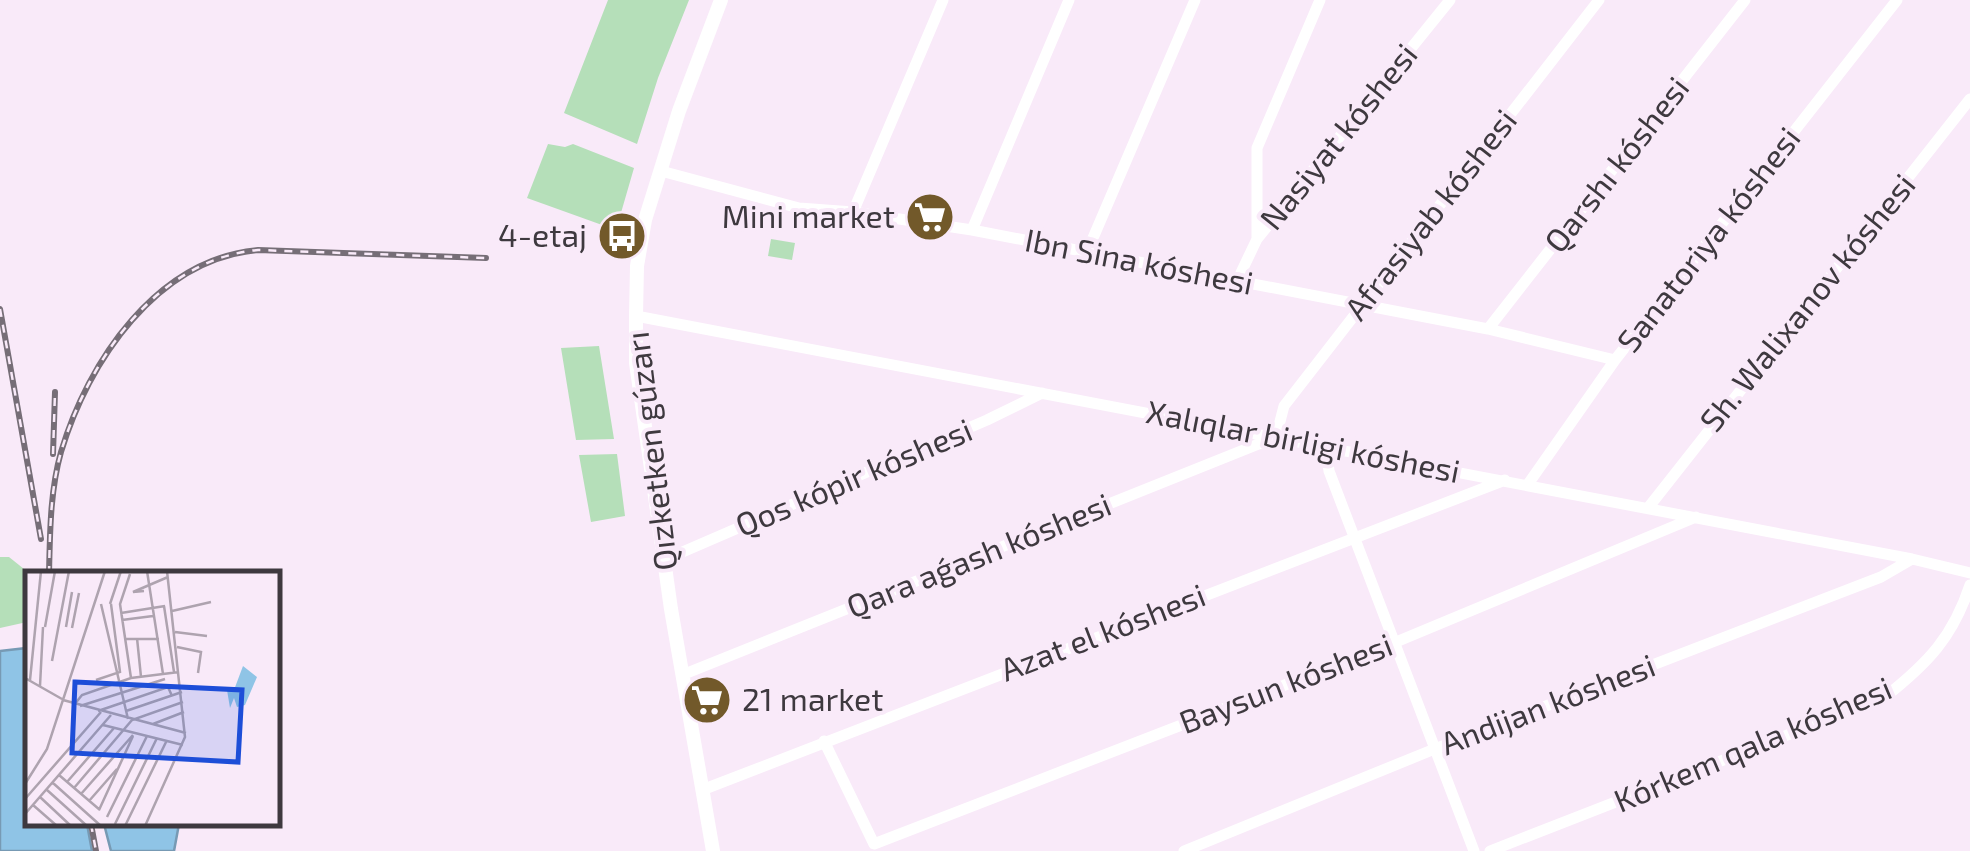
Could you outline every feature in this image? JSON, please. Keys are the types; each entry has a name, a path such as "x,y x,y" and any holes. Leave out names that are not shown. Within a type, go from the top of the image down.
{"street":[{"name":"Qızketken gúzarı","path":"713,851 664,560 636,364 636,316 637,266 644,220 721,0"},
{"path":"853,212 943,0"},
{"path":"972,230 1069,0"},
{"path":"1087,252 1195,0"},
{"path":"1258,239 1257,148 1320,0"},
{"name":"Nasiyat kóshesi","path":"1237,280 1258,239 1450,0"},
{"name":"Afrasiyab kóshesi","path":"1276,437 1284,406 1599,0"},
{"name":"Qarshı kóshesi","path":"1488,329 1745,0"},
{"name":"Sanatoriya kóshesi","path":"1528,484 1615,360 1897,0"},
{"name":"Sh. Walixanov kóshesi","path":"1648,508 1970,99"},
{"name":"Ibn Sina kóshesi","path":"662,170 799,208 972,230 1488,329 1615,360"},
{"name":"Xalıqlar birligi kóshesi","path":"636,316 1528,484 1912,558 1970,573"},
{"name":"Qos kópir kóshesi","path":"664,560 1042,393"},
{"name":"Qara aǵash kóshesi","path":"682,675 1276,437"},
{"path":"1326,446 1329,470 1474,851"},
{"name":"Azat el kóshesi","path":"702,790 1506,480"},
{"name":"Baysun kóshesi","path":"824,741 874,844 1396,642 1696,517"},
{"name":"Andijan kóshesi","path":"1184,851 1437,748 1881,577 1912,558"},
{"name":"Kórkem qala kóshesi","path":"1490,851 1885,697 1919,671 1944,642 1960,615 1970,584"}],"green space":[{"path":"608,0 689,0 637,144 564,113"},
{"path":"548,144 573,144 634,168 616,230 527,198"},
{"path":"771,239 795,243 792,260 768,256"},
{"path":"599,346 614,439 576,440 561,348"},
{"path":"617,454 625,516 591,522 579,455"},
{"path":"0,557 9,557 26,571 25,622 0,628"}],"water":[{"path":"25,648 25,826 87,826 92,851 0,851 0,651"},
{"path":"105,826 179,826 174,851 111,851"}],"railway":[{"path":"49,571 55,482 73,418 109,350 158,294 188,273 222,258 258,250 486,258"},
{"path":"0,309 41,539"},
{"path":"53,454 55,392"},
{"path":"91,826 96,851"}],"place":[{"name":"Mini market","path":"930,217"},
{"name":"4-etaj","path":"622,236"},
{"name":"21 market","path":"707,700"}]}
